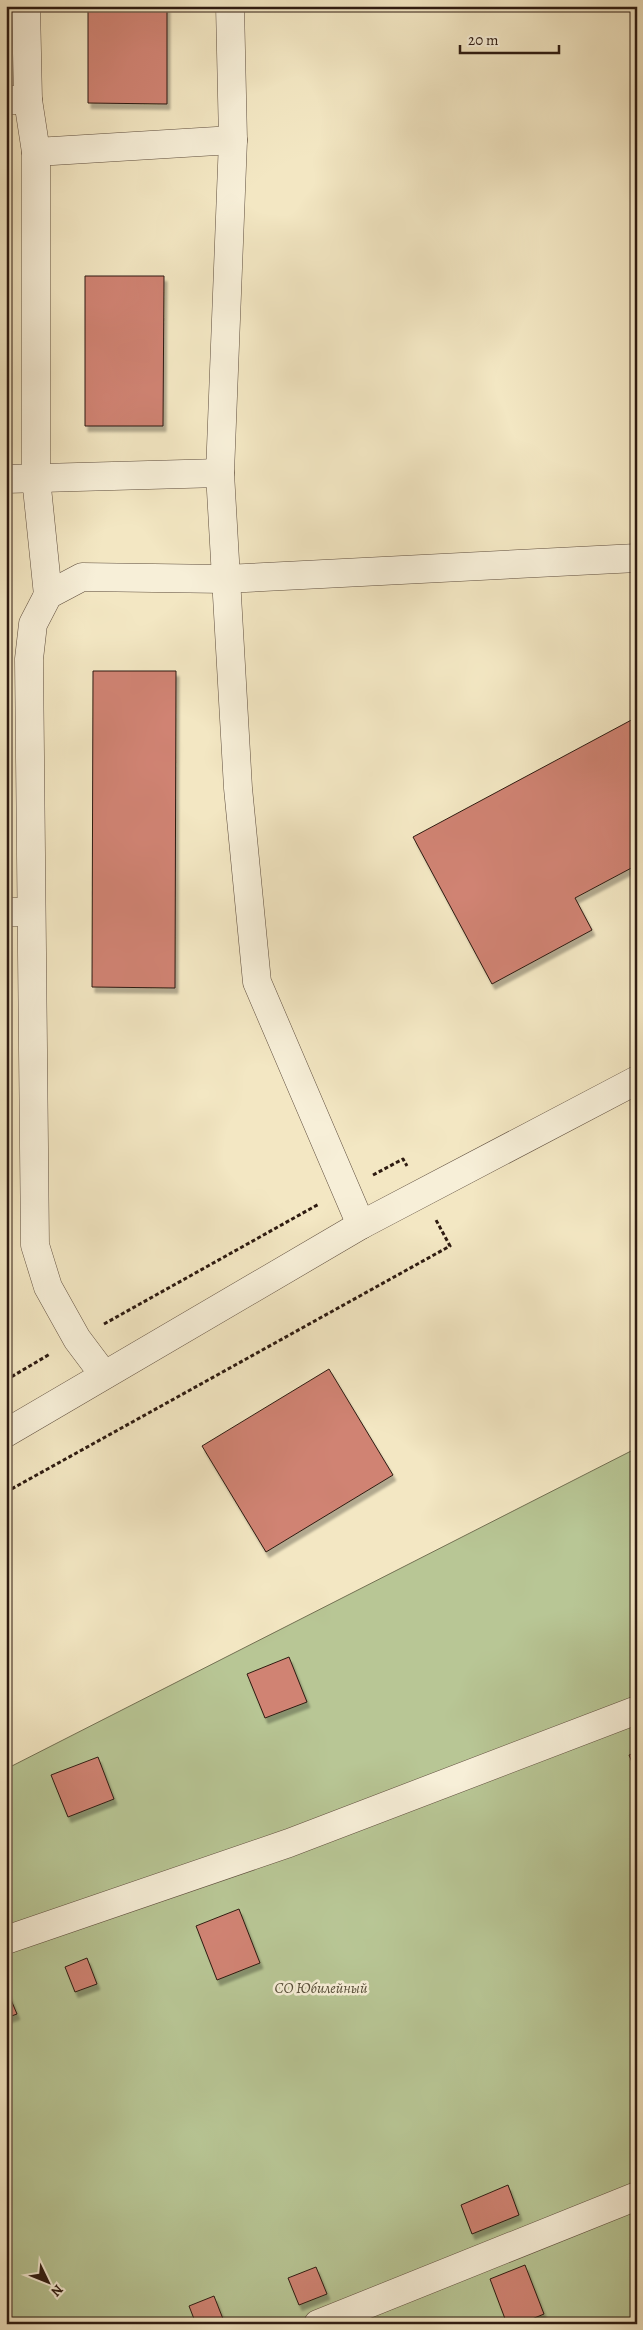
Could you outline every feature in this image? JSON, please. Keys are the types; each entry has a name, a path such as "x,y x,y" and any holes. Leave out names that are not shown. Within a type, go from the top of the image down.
{"lane":[{"path":"26,6 17,100 36,152 36,478 48,595 34,624 29,659 19,912 35,1244 48,1288 78,1339 104,1375"},
{"path":"230,6 232,140 220,473 238,788 257,982 361,1225"},
{"path":"36,152 232,140"},
{"path":"6,479 220,473"},
{"path":"48,595 82,578 225,579 637,558"},
{"path":"6,1433 361,1225 637,1080"},
{"path":"6,1940 289,1843 637,1710"},
{"path":"318,2324 637,2196"}],"path":[{"path":"6,1380 403,1158 450,1246 6,1492"}],"green space":[{"name":"СО Юбилейный","path":"637,1448 637,2324 6,2324 6,1769"}],"building":[{"path":"88,6 167,6 167,104 88,103"},
{"path":"85,276 164,276 163,426 85,426"},
{"path":"93,671 176,671 175,988 92,987"},
{"path":"637,717 637,865 575,898 592,930 492,984 413,837"},
{"path":"329,1369 393,1475 266,1552 202,1446"},
{"path":"289,1657 307,1702 265,1718 247,1674"},
{"path":"637,1752 637,1774 629,1755"},
{"path":"98,1757 114,1799 68,1817 51,1775"},
{"path":"239,1909 260,1963 217,1980 196,1926"},
{"path":"87,1958 97,1984 75,1992 65,1967"},
{"path":"6,1988 17,2014 6,2018"},
{"path":"508,2185 519,2215 472,2234 461,2205"},
{"path":"525,2265 544,2314 520,2324 507,2324 490,2279"},
{"path":"316,2267 327,2294 299,2305 288,2278"},
{"path":"214,2296 225,2324 196,2324 189,2306"}]}
